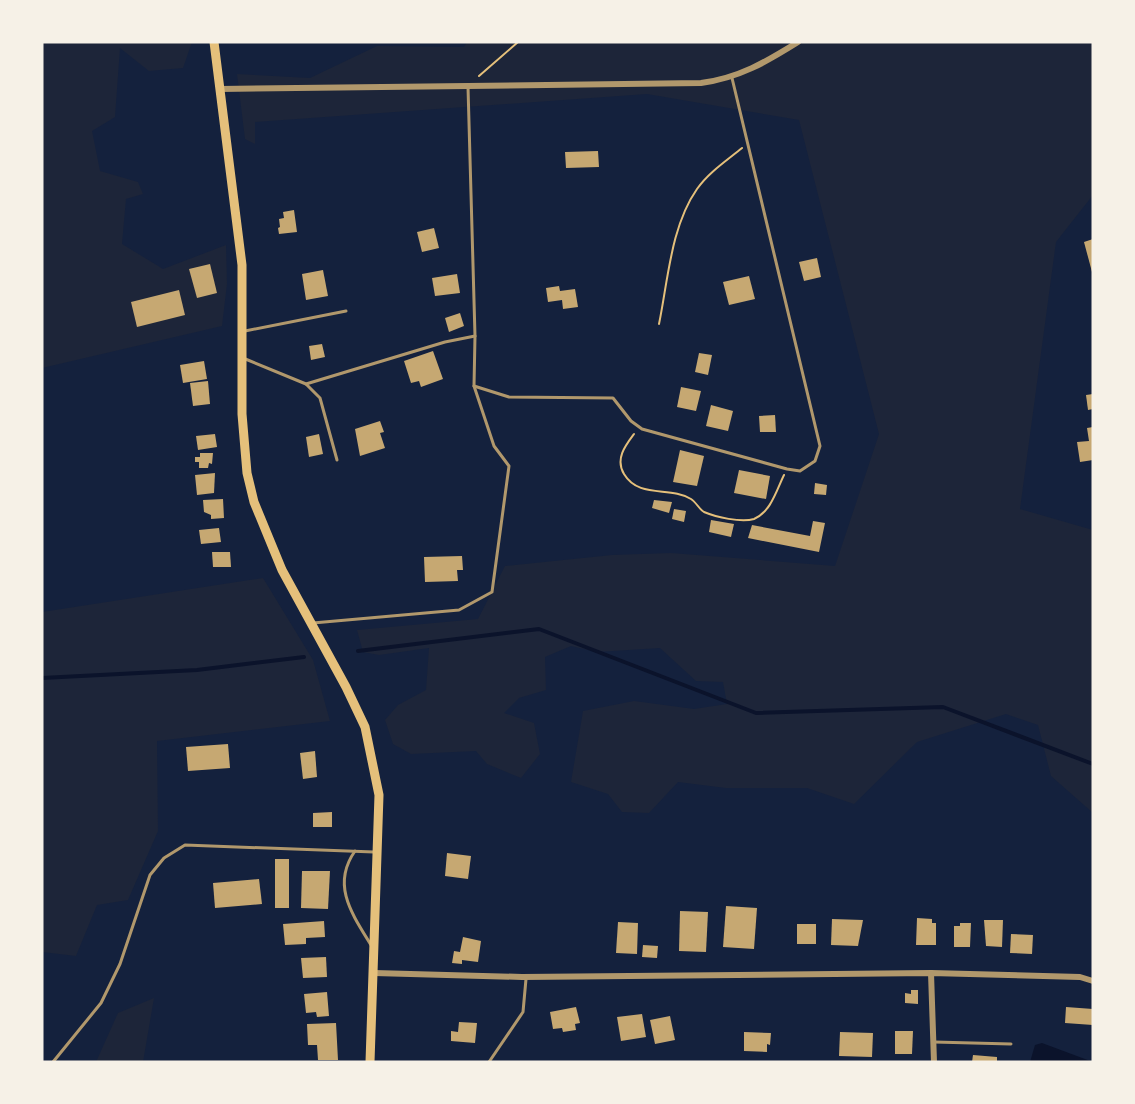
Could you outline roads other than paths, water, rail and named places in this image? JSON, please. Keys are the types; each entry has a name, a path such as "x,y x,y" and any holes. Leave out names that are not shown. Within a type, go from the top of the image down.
{"main road":[{"path":"214,42 242,265 243,445 254,502 282,570 365,727 380,795 370,1062"}],"street":[{"path":"220,89 701,82 732,78 764,63 798,42"},
{"path":"374,973 526,977 932,974 1080,976 1093,981"},
{"path":"932,974 934,1062"}],"lane":[{"path":"474,386 509,397 614,399 639,428 787,469 800,471 811,466 817,459 820,446 732,78"},
{"path":"311,623 459,610 492,592 509,466 494,446 474,386 475,336 468,86"},
{"path":"243,332 346,311"},
{"path":"306,384 445,342 475,336"},
{"path":"243,357 306,384 321,400 337,460"},
{"path":"53,1062 101,1003 120,964 150,875 164,858 185,845 379,852"},
{"path":"355,851 344,872 345,897 374,951"},
{"path":"489,1062 523,1012 526,977"},
{"path":"934,1042 1011,1044"}],"waterway":[{"path":"358,651 539,629 756,713 943,707 1093,764"},
{"path":"42,678 197,670 304,657"}]}
